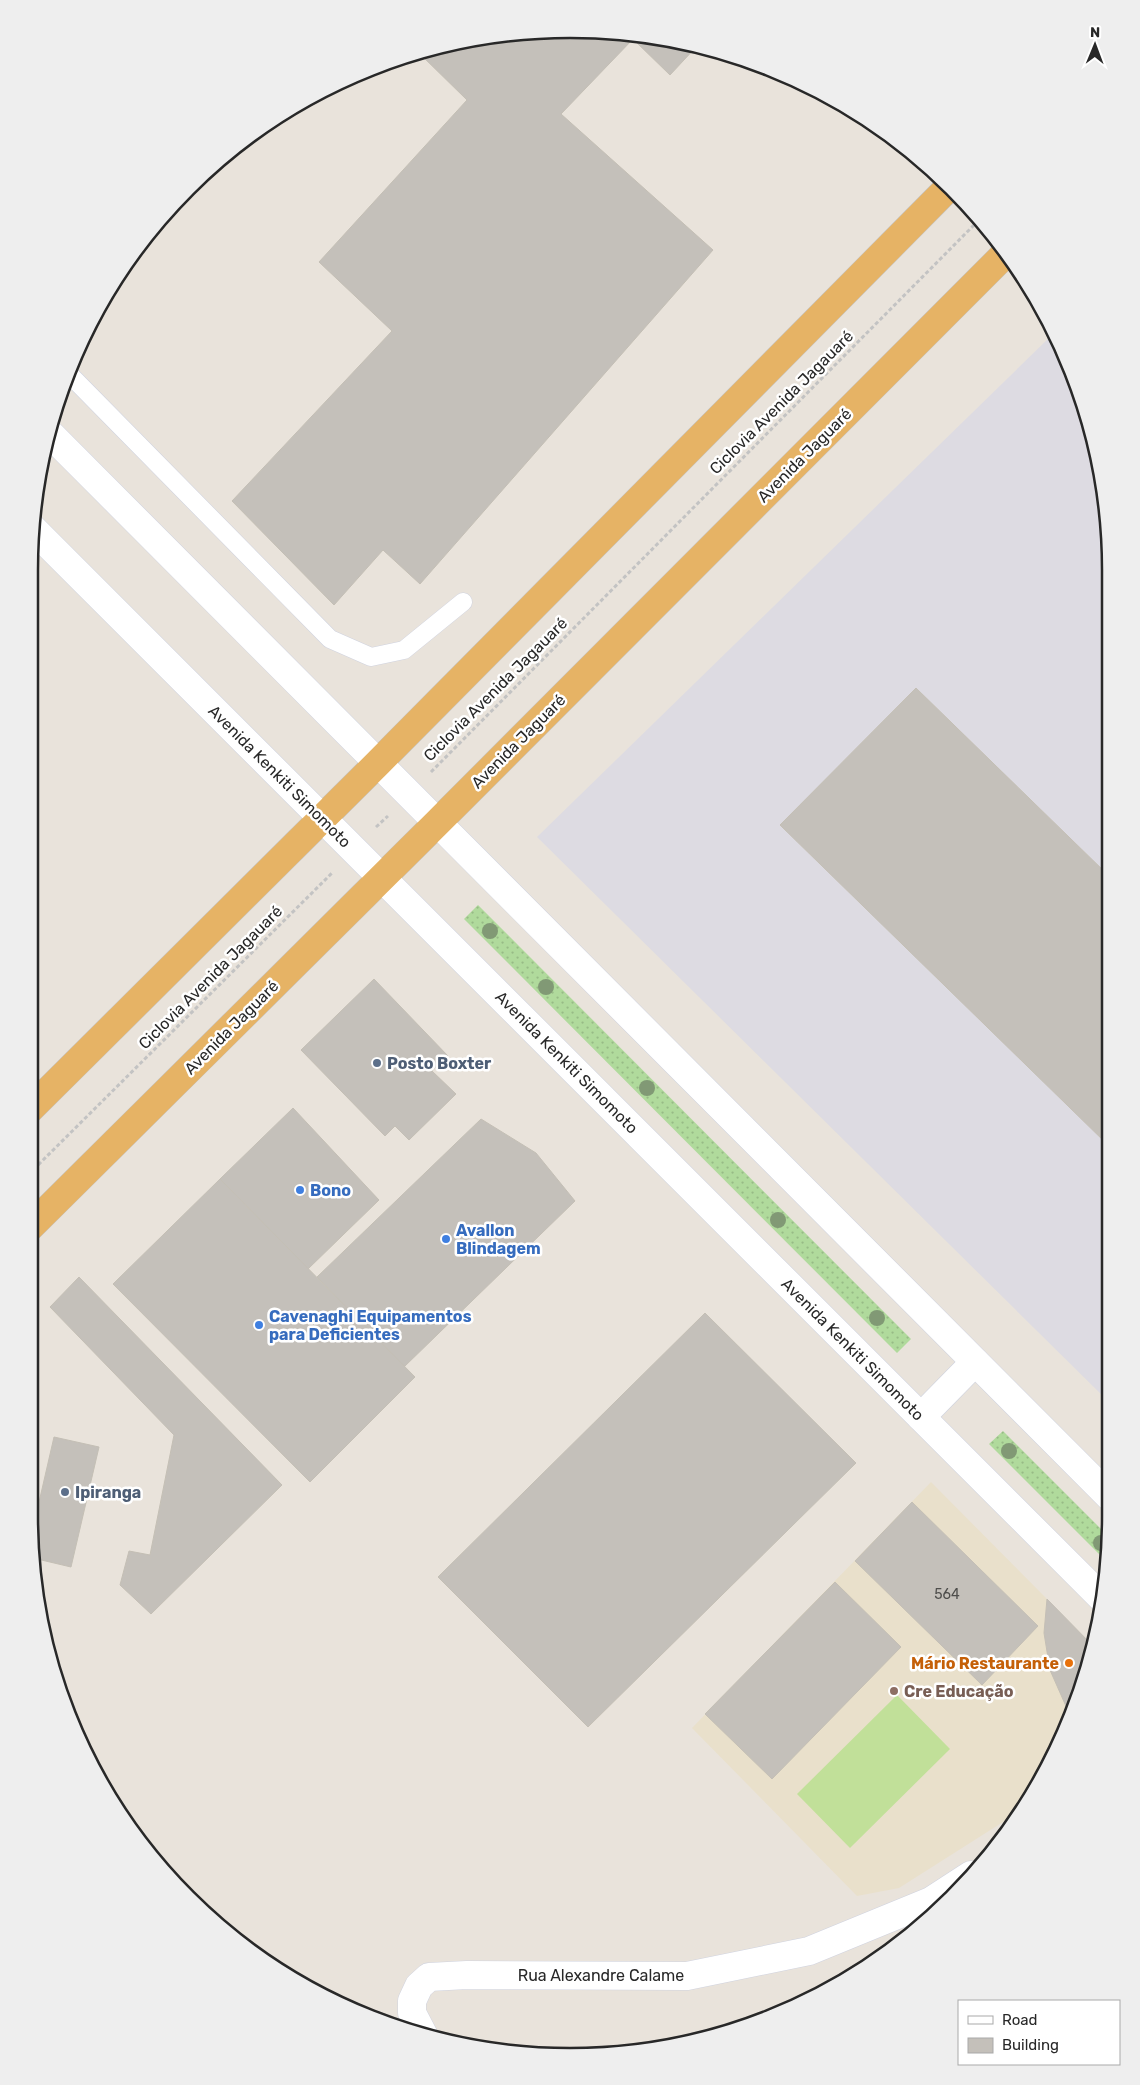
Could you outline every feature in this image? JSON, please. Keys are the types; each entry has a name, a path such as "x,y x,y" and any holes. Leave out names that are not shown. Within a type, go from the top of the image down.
{"highway":[{"path":"38,1101 378,763 945,191"},
{"name":"Avenida Jaguaré","path":"38,1219 437,823 1001,258"}],"main road":[{"path":"55,438 1102,1489"},
{"name":"Avenida Kenkiti Simomoto","path":"39,535 1097,1593"},
{"path":"921,1417 975,1362"},
{"name":"Rua Alexandre Calame","path":"418,2025 412,2013 412,2001 419,1986 429,1977 467,1975 687,1976 809,1951 932,1901 949,1890"}],"lane":[{"path":"73,379 330,639 371,657 404,650 463,602"}],"path":[{"name":"Ciclovia Avenida Jagauaré","path":"38,1165 975,225"}],"shaded area":[{"path":"1050,337 1062,366 1084,432 1098,500 1101,535 1102,1395 537,837"},
{"name":"Cre Educação","path":"931,1482 1047,1599 1044,1633 1050,1670 1066,1707 1048,1751 1006,1820 899,1888 857,1896 692,1728"}],"green space":[{"path":"478,905 911,1339 897,1353 464,919"},
{"path":"1003,1431 1102,1530 1101,1556 989,1444"},
{"path":"897,1695 950,1749 850,1848 797,1794"}],"building":[{"path":"570,38 631,41 561,114 713,250 420,584 383,550 334,605 232,501 392,331 319,262 467,100 424,58 500,42 535,39"},
{"path":"636,42 691,52 670,75"},
{"path":"916,688 1102,869 1102,1139 780,825"},
{"name":"Posto Boxter","path":"374,979 448,1056 432,1071 456,1094 409,1140 395,1126 385,1136 301,1050"},
{"name":"Bono","path":"293,1108 379,1200 308,1269 220,1179"},
{"name":"Avallon Blindagem","path":"481,1119 536,1153 575,1201 404,1367 317,1277"},
{"name":"Cavenaghi Equipamentos para Deficientes","path":"220,1179 415,1377 310,1482 113,1284"},
{"path":"79,1277 282,1485 151,1614 120,1585 129,1551 150,1555 174,1435 50,1307"},
{"path":"705,1313 856,1463 588,1727 438,1577"},
{"name":"Ipiranga","path":"54,1437 99,1447 71,1567 40,1560 38,1507"},
{"path":"912,1502 1038,1626 982,1685 855,1561"},
{"path":"835,1582 901,1647 772,1779 705,1714"},
{"name":"Mário Restaurante","path":"1047,1599 1087,1640 1066,1707 1050,1670 1044,1633"}],"place":[{"name":"Posto Boxter","path":"377,1063"},
{"name":"Bono","path":"300,1190"},
{"name":"Avallon Blindagem","path":"446,1239"},
{"name":"Cavenaghi Equipamentos para Deficientes","path":"259,1325"},
{"name":"Ipiranga","path":"65,1492"},
{"name":"Mário Restaurante","path":"1069,1663"},
{"name":"Cre Educação","path":"894,1691"}]}
